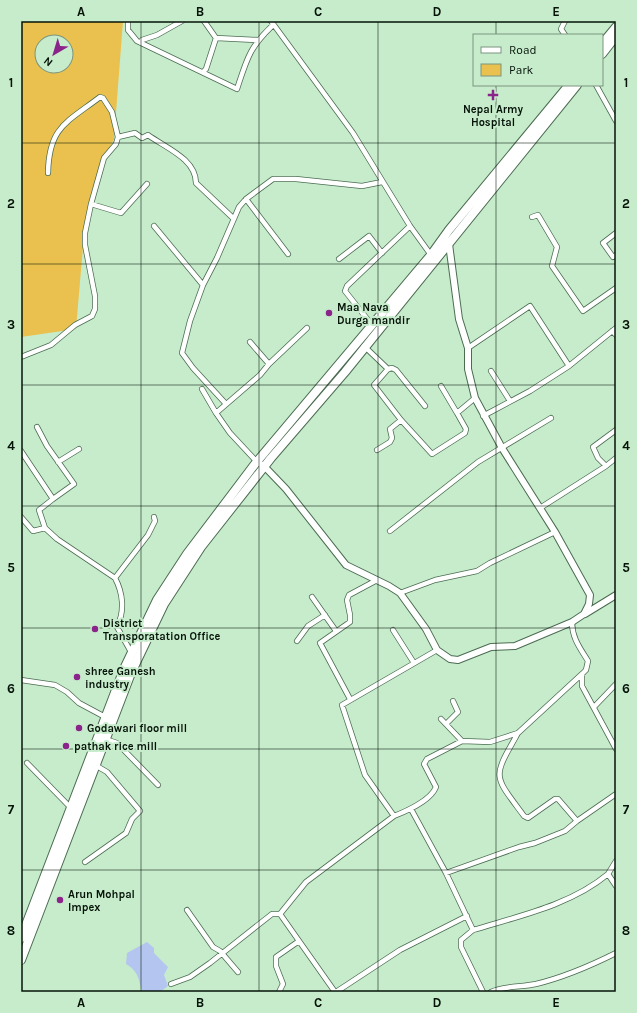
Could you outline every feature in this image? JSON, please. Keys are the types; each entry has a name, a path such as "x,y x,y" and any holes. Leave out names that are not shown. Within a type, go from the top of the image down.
{"highway":[{"path":"603,43 616,27"},
{"path":"603,53 616,36"},
{"path":"21,960 75,808 109,719 131,652 157,600 187,554 372,325 431,255 449,230 568,86"},
{"path":"21,938 75,808 96,765 105,739 109,719 135,662 164,604 201,547 260,464 345,372 364,346 449,244 576,86"}],"main road":[{"path":"449,244 459,319 468,348 468,369 475,398 483,416 555,532 590,595 589,604 584,614"},
{"path":"260,464 286,489 346,565 378,580 400,593 426,629 437,650 448,658 456,660 491,647 515,646 572,622 616,595"}],"street":[{"path":"128,21 128,30 134,39 237,89 250,50 272,23 353,133 410,226 431,255"},
{"path":"141,43 142,40 157,35 182,21"},
{"path":"204,21 216,38"},
{"path":"565,21 561,30 565,34"},
{"path":"201,72 206,69 216,38"},
{"path":"216,38 258,40"},
{"path":"597,86 616,121"},
{"path":"21,357 51,344 75,325 92,316 95,309 95,296 85,245 85,233 91,204 104,158 116,144 118,137 112,112 103,98 100,97 61,127 53,138 49,153 48,173"},
{"path":"118,137 134,133 142,138 148,135 187,162 196,176 196,183 234,219"},
{"path":"226,404 193,368 182,353 190,321 203,285 217,258 239,207 246,199 273,179 296,179 362,186 382,182"},
{"path":"91,204 121,213 147,184"},
{"path":"246,199 288,254"},
{"path":"532,217 538,215 557,247 552,266 583,311 616,288"},
{"path":"154,226 203,285"},
{"path":"372,325 346,291 347,286 410,226"},
{"path":"616,233 603,243 613,257 616,255"},
{"path":"339,258 368,236 382,253"},
{"path":"468,348 530,306 569,366"},
{"path":"216,413 260,374 307,328"},
{"path":"483,416 530,391 569,366 614,329 616,336"},
{"path":"250,342 269,364"},
{"path":"364,346 388,369 392,368 396,370 425,406"},
{"path":"388,369 374,385 401,420 432,454 466,432 441,386"},
{"path":"491,371 510,401"},
{"path":"202,389 230,433 260,464"},
{"path":"457,413 475,398"},
{"path":"390,531 478,462 551,418"},
{"path":"377,450 392,440 390,429 401,420"},
{"path":"37,428 58,462 74,484 39,510 45,528 57,539 115,578 118,584 123,607 123,616 117,627 131,652"},
{"path":"606,466 598,458 593,447 616,430"},
{"path":"58,462 79,449"},
{"path":"21,450 53,499"},
{"path":"540,508 616,458"},
{"path":"21,517 33,531 45,528"},
{"path":"115,578 148,535 156,521 154,517"},
{"path":"400,593 435,580 477,571 490,563 555,532"},
{"path":"350,699 320,643 350,622 347,600 349,595 378,580"},
{"path":"312,597 336,632"},
{"path":"296,641 308,626 324,615"},
{"path":"572,622 572,632 588,661 586,670 518,733 500,766 500,782 524,816 528,818 555,799 558,799 577,821"},
{"path":"393,630 414,663"},
{"path":"394,816 365,775 342,705 437,650"},
{"path":"582,674 582,686 616,749"},
{"path":"21,680 55,685 67,692 79,703 109,719"},
{"path":"594,707 616,684"},
{"path":"446,724 458,712 453,701"},
{"path":"441,719 462,741"},
{"path":"280,914 306,882 394,816 411,809 434,792 436,787 424,764 427,759 462,741 495,741 518,733"},
{"path":"105,739 117,743 158,785"},
{"path":"27,763 75,808"},
{"path":"85,862 126,833 132,819 140,811 107,772 96,765"},
{"path":"446,873 518,847 549,838 565,831 616,794"},
{"path":"411,809 446,873 473,930"},
{"path":"483,992 461,947 461,940 473,930 528,914 593,887 608,874 616,861"},
{"path":"608,874 616,886"},
{"path":"187,910 213,947 218,948 238,972"},
{"path":"171,984 190,976 222,954 272,914 280,914"},
{"path":"280,914 335,992 351,984 400,950 467,916"},
{"path":"279,992 283,984 276,966 276,957 299,941"},
{"path":"491,992 497,989 521,988 550,981 587,968 616,953"}],"green space":[{"path":"123,21 114,139 107,153 84,235 76,329 21,337 21,22"}],"water":[{"path":"147,942 154,948 154,953 168,967 164,975 168,986 160,992 142,992 136,973 126,964 127,953"}],"place":[{"name":"Nepal Army Hospital","path":"493,95"},
{"name":"Maa Nava Durga mandir","path":"329,313"},
{"name":"District Transporatation Office","path":"95,629"},
{"name":"shree Ganesh industry","path":"77,677"},
{"name":"Godawari floor mill","path":"79,728"},
{"name":"pathak rice mill","path":"66,746"},
{"name":"Arun Mohpal Impex","path":"60,900"}]}
